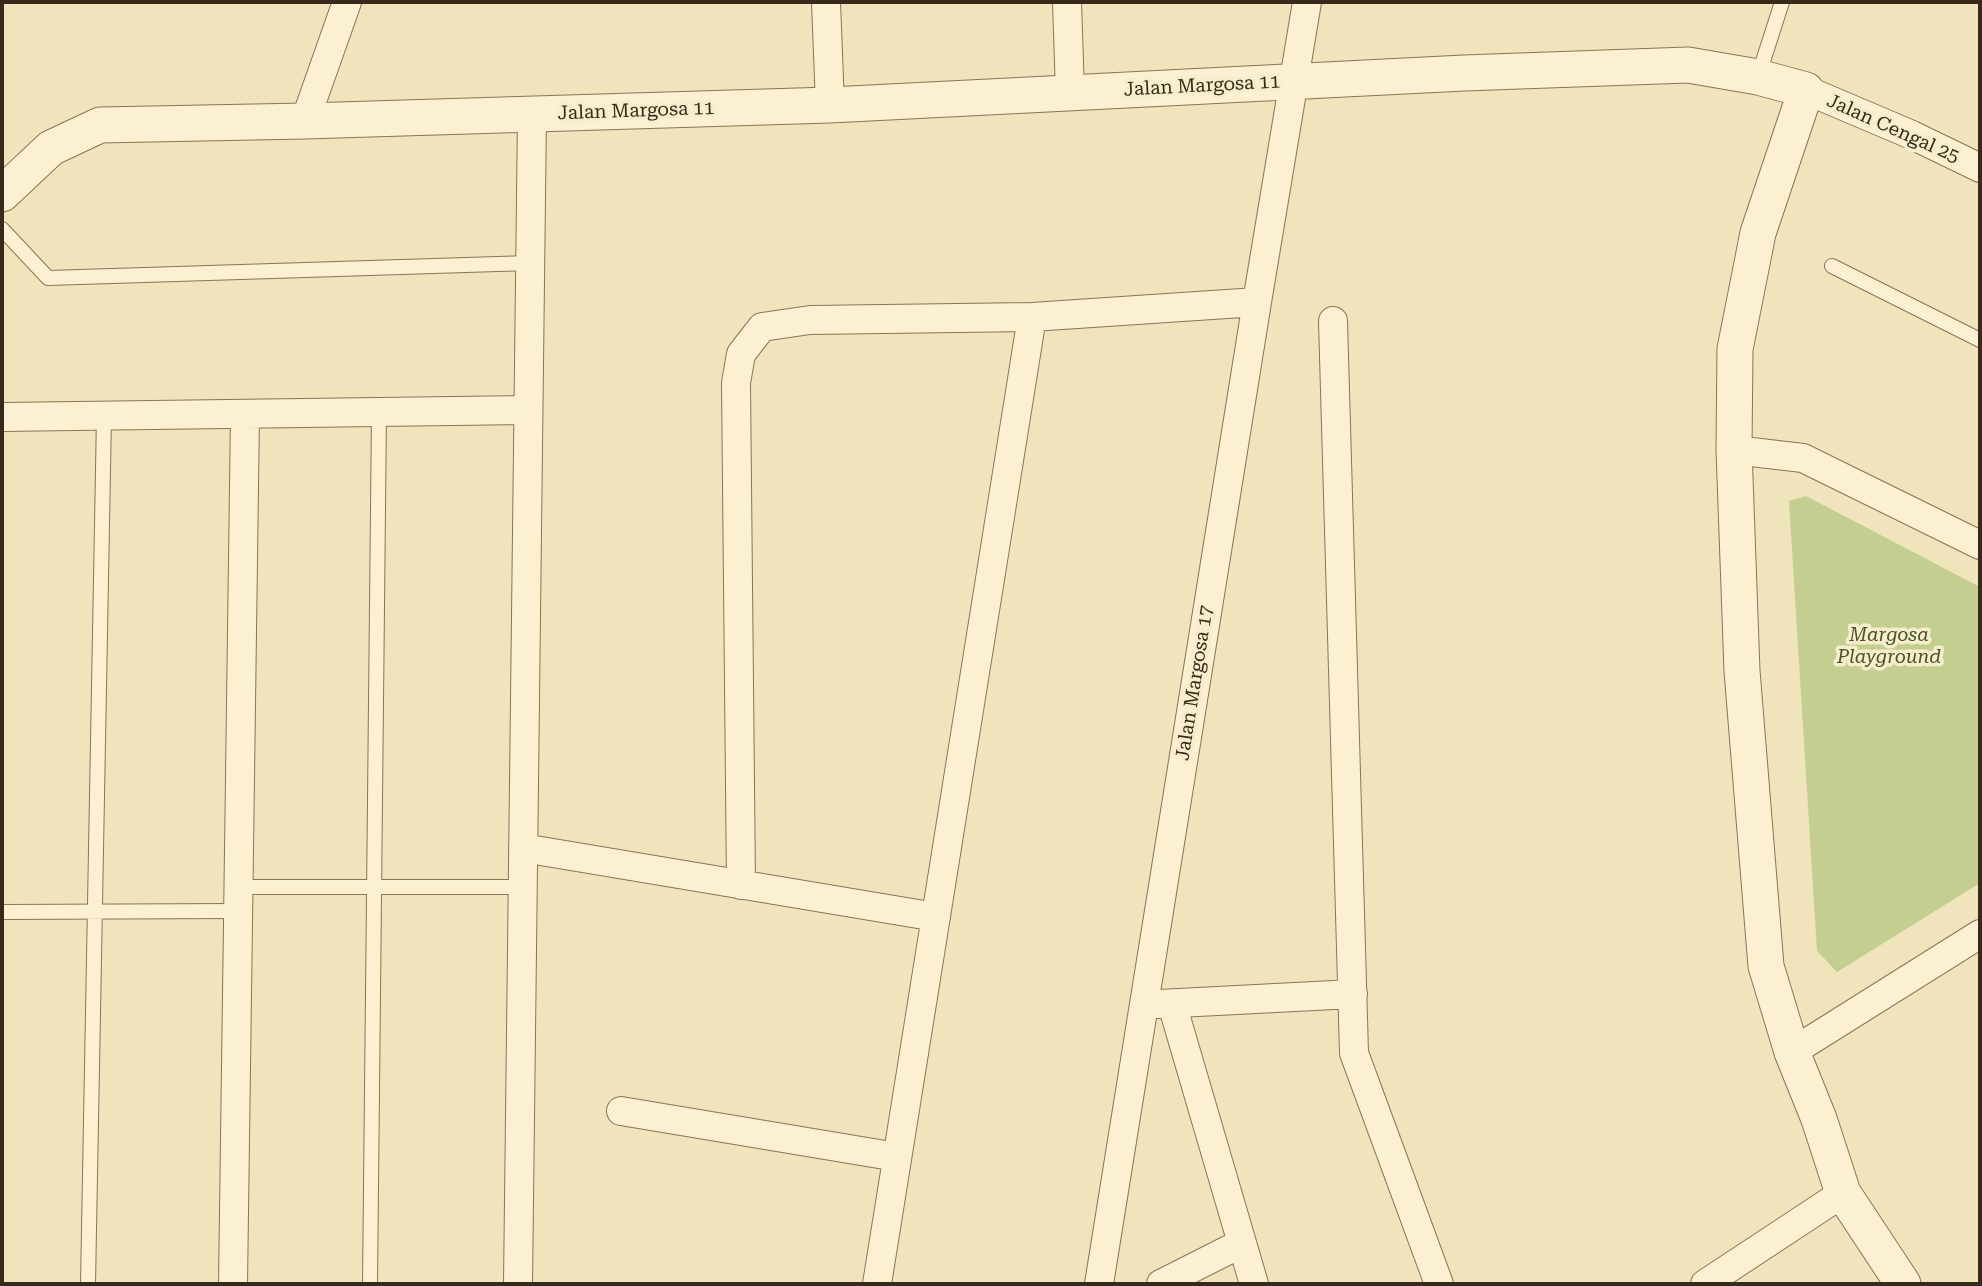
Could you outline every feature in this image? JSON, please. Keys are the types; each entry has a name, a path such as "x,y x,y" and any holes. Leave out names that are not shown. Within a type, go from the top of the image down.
{"street":[{"path":"304,121 346,2"},
{"path":"826,2 830,105"},
{"path":"1067,2 1070,93"},
{"name":"Jalan Margosa 17","path":"1099,1284 1256,302 1307,2"},
{"name":"Jalan Margosa 11","path":"2,194 51,148 100,125 830,105 1688,65 1758,77 1806,90"},
{"path":"1806,90 1758,233 1735,349 1734,450 1742,671 1766,966 1792,1052 1819,1119 1843,1193 1903,1284"},
{"name":"Jalan Cengal 25","path":"1806,90 1912,135 1980,168"},
{"path":"518,1284 532,114"},
{"path":"741,885 736,383 741,354 762,327 810,320 1032,317 1256,302"},
{"path":"877,1284 1032,317"},
{"path":"1333,321 1354,1053 1439,1284"},
{"path":"2,417 528,410"},
{"path":"233,1284 245,414"},
{"path":"1734,450 1803,458 1980,545"},
{"path":"523,848 936,916"},
{"path":"1792,1052 1980,934"},
{"path":"1254,1284 1165,1004 1353,994"},
{"path":"621,1111 897,1157"},
{"path":"1705,1284 1843,1193"},
{"path":"1161,1284 1242,1243"}],"lane":[{"path":"1758,77 1782,2"},
{"path":"2,229 48,278 530,263"},
{"path":"1832,266 1980,340"},
{"path":"370,1284 379,412"},
{"path":"88,1284 104,416"},
{"path":"2,912 95,912 374,887 523,887"}],"green space":[{"name":"Margosa Playground","path":"1806,496 1980,587 1980,883 1837,972 1817,951 1789,501"}]}
